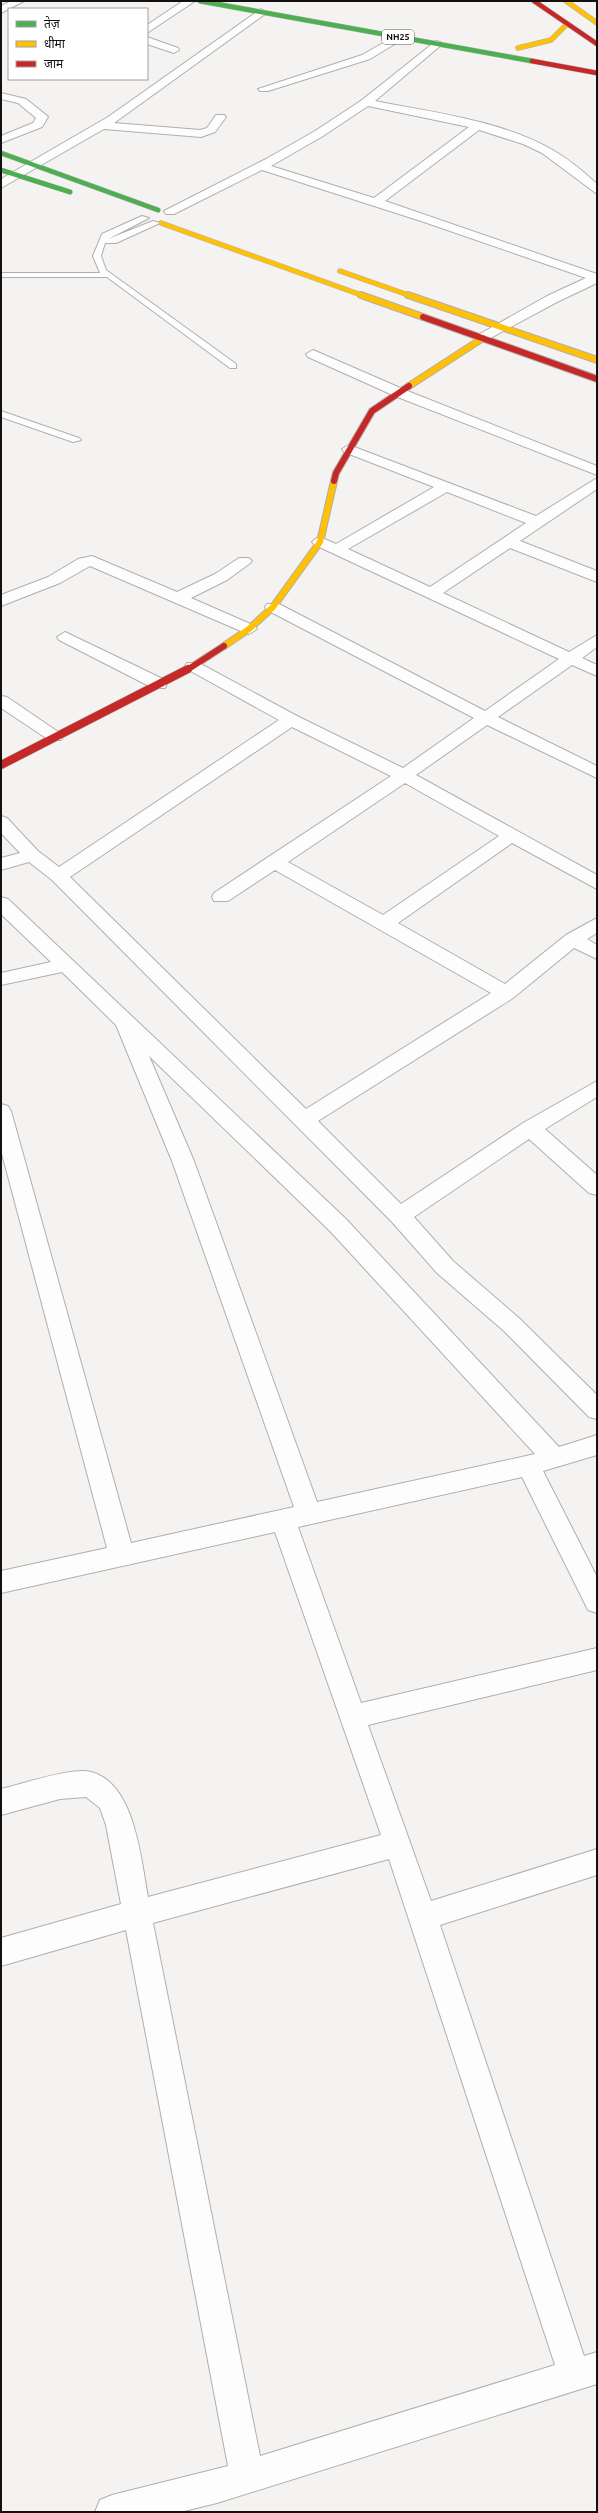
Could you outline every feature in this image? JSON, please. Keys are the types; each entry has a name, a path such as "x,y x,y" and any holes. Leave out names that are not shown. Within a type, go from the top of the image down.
{"street":[{"path":"1,10 19,1"},
{"path":"148,29 190,1"},
{"name":"NH25","path":"200,1 597,73"},
{"path":"534,1 566,25 597,44"},
{"path":"566,1 597,23"},
{"path":"1,184 19,176 103,125 261,12"},
{"path":"540,52 514,47 551,40 566,25"},
{"path":"264,89 366,57 398,37"},
{"path":"148,40 174,50"},
{"path":"159,223 170,221 176,215 263,167 366,102 436,44"},
{"path":"1,96 22,101 42,117 38,125 1,140"},
{"path":"366,102 476,127 519,139 545,151 568,166 597,190"},
{"path":"103,125 201,134 211,130 220,117"},
{"path":"376,202 476,127"},
{"path":"1,153 158,210 176,215"},
{"path":"263,167 376,202 597,278"},
{"path":"1,170 78,195"},
{"path":"145,218 148,212 158,210"},
{"path":"130,212 597,379"},
{"path":"332,268 597,360"},
{"path":"1,765 193,666 249,630 273,607 320,542 336,473 372,411 502,326 552,299 597,278"},
{"path":"313,354 400,393 597,471"},
{"path":"349,449 538,522"},
{"path":"431,594 597,482"},
{"path":"336,550 446,486"},
{"path":"320,542 597,670"},
{"path":"509,542 597,577"},
{"path":"1,601 54,580 76,566 92,561 249,630"},
{"path":"178,598 222,577 244,561"},
{"path":"273,607 486,718 597,773"},
{"path":"65,637 159,684"},
{"path":"221,897 404,775 597,640"},
{"path":"193,666 291,720 404,775 597,883"},
{"path":"1,701 55,736"},
{"path":"59,876 291,720"},
{"path":"1,822 32,856 59,876 303,1121 400,1216 445,1267 512,1325 597,1410"},
{"path":"384,924 512,835"},
{"path":"1,864 32,856"},
{"path":"275,862 506,993"},
{"path":"1,903 338,1225 554,1458"},
{"path":"303,1121 506,993 573,939 597,924"},
{"path":"573,939 597,953"},
{"path":"1,979 66,965"},
{"path":"124,1020 183,1161 309,1514"},
{"path":"400,1216 530,1128 597,1087"},
{"path":"1,1111 122,1556"},
{"path":"530,1128 597,1187"},
{"path":"1,1582 528,1466 597,1445"},
{"path":"528,1466 597,1602"},
{"path":"112,2512 247,2477 586,2372 283,1520"},
{"path":"352,1717 597,1659"},
{"path":"1,1802 60,1787 90,1784 110,1800 120,1825 247,2477"},
{"path":"1,1952 138,1913 397,1844"},
{"path":"423,1917 597,1862"}],"lane":[{"path":"145,218 105,236 96,250 96,255 103,271 233,366"},
{"path":"103,241 113,241 159,223"},
{"path":"1,275 110,275"},
{"path":"1,414 76,440"}],"traffic: fast":[{"path":"200,1 532,61"},
{"path":"1,153 158,210"},
{"path":"1,170 70,192"}],"traffic: slow":[{"path":"566,1 597,23"},
{"path":"518,48 551,40 566,25"},
{"path":"161,223 423,317"},
{"path":"340,271 597,360"},
{"path":"409,386 483,338"},
{"path":"224,646 249,629 273,607 320,542 334,481"}],"traffic: jam":[{"path":"534,1 597,44"},
{"path":"532,61 597,73"},
{"path":"423,317 597,379"},
{"path":"334,481 336,473 372,411 409,386"},
{"path":"1,765 187,670 224,646"}]}
